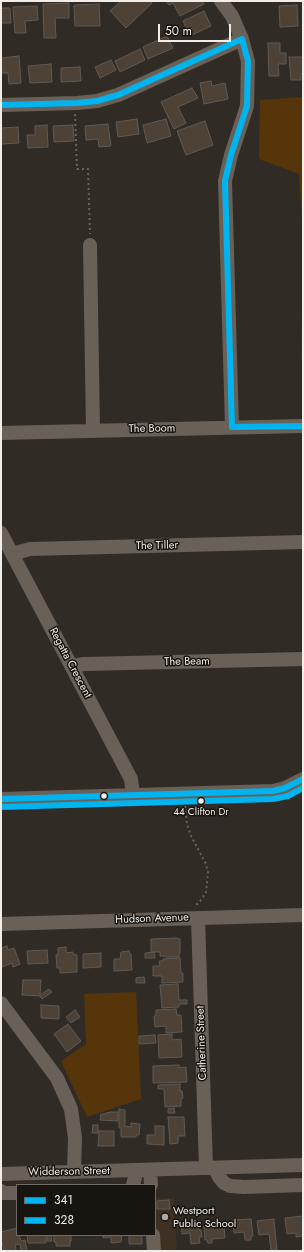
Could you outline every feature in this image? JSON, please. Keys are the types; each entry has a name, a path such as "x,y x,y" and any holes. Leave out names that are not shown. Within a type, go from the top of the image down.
{"street":[{"path":"221,1 232,16 242,39 248,62 247,106 231,155 226,181 232,427"},
{"path":"1,104 75,103 97,101 118,95 242,39"},
{"path":"90,245 93,430"},
{"name":"The Boom","path":"1,433 303,426"},
{"name":"Regatta Crescent","path":"1,533 131,779 133,795"},
{"name":"The Tiller","path":"12,554 30,549 303,542"},
{"name":"The Beam","path":"72,666 84,664 303,659"},
{"path":"2,798 273,791 285,788 303,779"},
{"name":"Hudson Avenue","path":"1,924 303,915"},
{"name":"Catherine Street","path":"198,918 211,1168"},
{"path":"1,1003 57,1078 71,1109 76,1138 74,1172"},
{"name":"Widderson Street","path":"1,1174 303,1165"},
{"path":"211,1168 224,1183 230,1186 303,1185"},
{"path":"134,1184 144,1170 151,1184"},
{"path":"1,1191 4,1193 16,1192"},
{"path":"153,1236 154,1251"}],"path":[{"path":"75,103 77,169 88,169 90,245"},
{"path":"185,806 192,836 206,864 208,873 206,892 197,904 196,908 198,918"}],"shaded area":[{"path":"303,97 303,238 299,174 259,159 260,100"},
{"path":"303,253 303,360 301,360"},
{"path":"136,992 141,1099 87,1117 61,1061 86,1044 84,994"},
{"name":"Westport Public School","path":"156,1198 174,1198 177,1251 148,1251 155,1236 156,1236"}],"building":[{"path":"121,1 151,1 152,3 126,28 110,11"},
{"path":"166,1 202,1 204,4 180,16 173,3 169,5"},
{"path":"69,3 69,18 55,18 56,38 44,38 43,4"},
{"path":"99,4 100,26 75,26 74,5"},
{"path":"297,5 298,26 280,27 279,6"},
{"path":"37,6 38,20 25,21 26,33 15,33 13,7"},
{"path":"1,8 10,8 11,23 1,23"},
{"path":"204,11 211,26 190,36 183,21"},
{"path":"167,36 173,48 148,59 143,47"},
{"path":"268,43 280,43 280,53 286,53 286,64 278,64 279,76 269,76"},
{"path":"140,49 145,60 120,72 115,61"},
{"path":"19,56 21,83 9,84 8,73 2,73 1,58"},
{"path":"289,57 303,57 303,73 301,74 301,80 291,80"},
{"path":"111,60 116,70 100,78 95,67"},
{"path":"51,64 52,82 30,83 28,66"},
{"path":"80,67 81,81 61,82 61,68"},
{"path":"211,81 212,86 225,83 228,99 204,104 200,83"},
{"path":"192,88 198,98 178,107 186,123 174,129 161,102"},
{"path":"137,119 139,134 118,137 116,122"},
{"path":"166,119 171,136 147,143 143,125"},
{"path":"205,121 213,145 186,155 177,131"},
{"path":"108,124 111,146 99,147 98,139 86,140 85,126"},
{"path":"47,125 48,147 28,148 27,135 35,135 35,126"},
{"path":"73,125 74,141 54,142 53,126"},
{"path":"18,127 19,143 1,144 1,128"},
{"path":"151,939 180,939 179,957 160,956 160,952 151,952"},
{"path":"7,946 8,950 14,948 20,964 13,967 12,963 2,967 1,948"},
{"path":"66,947 66,953 73,952 73,954 77,955 77,972 60,973 60,968 57,968 56,955 58,955 58,948"},
{"path":"47,950 48,963 28,964 27,951"},
{"path":"129,951 131,954 132,970 114,971 114,959 120,959 121,952"},
{"path":"154,952 155,958 145,958 145,953"},
{"path":"101,953 101,967 83,968 83,954"},
{"path":"180,958 183,982 162,983 162,976 153,976 153,966 160,966 159,961 163,961 163,959"},
{"path":"144,977 145,983 136,983 136,978"},
{"path":"23,980 41,980 40,995 49,989 52,992 42,999 40,996 22,995"},
{"path":"178,984 179,1000 187,1000 187,1004 179,1004 179,1007 162,1008 160,985"},
{"path":"41,1005 59,1006 59,1019 41,1018"},
{"path":"176,1009 177,1015 181,1015 182,1032 166,1033 166,1026 155,1027 154,1016 156,1016 156,1010"},
{"path":"75,1010 80,1017 71,1023 66,1017"},
{"path":"68,1024 81,1041 67,1052 54,1034"},
{"path":"172,1034 172,1040 181,1039 182,1057 159,1058 158,1035"},
{"path":"155,1035 156,1043 139,1044 139,1036"},
{"path":"179,1065 179,1068 186,1067 187,1082 153,1083 153,1066"},
{"path":"180,1084 180,1091 182,1091 183,1098 181,1099 181,1106 165,1107 164,1089 158,1089 158,1085"},
{"path":"174,1108 175,1113 168,1113 168,1109"},
{"path":"119,1109 125,1110 125,1126 131,1127 131,1123 140,1124 139,1135 136,1135 136,1137 121,1137 121,1128 119,1128"},
{"path":"118,1112 118,1121 100,1120 101,1114"},
{"path":"168,1117 184,1117 185,1136 178,1136 178,1143 170,1144"},
{"path":"93,1125 98,1125 98,1133 92,1133"},
{"path":"155,1126 164,1126 164,1145 147,1144 147,1135 155,1135"},
{"path":"99,1131 114,1131 114,1146 98,1146"},
{"path":"169,1200 170,1209 157,1209 157,1201"},
{"path":"303,1216 303,1236 296,1237 296,1233 287,1234 285,1218"},
{"path":"251,1219 253,1236 251,1236 251,1240 245,1240 244,1232 234,1233 233,1220"},
{"path":"274,1219 277,1251 271,1251 269,1234 259,1235 257,1221"},
{"path":"189,1222 189,1225 198,1224 202,1237 199,1237 200,1243 191,1244 190,1233 182,1234 181,1223"},
{"path":"224,1225 225,1238 212,1239 212,1243 208,1243 207,1240 205,1240 204,1226"},
{"path":"16,1228 16,1236 19,1236 21,1241 25,1240 27,1251 21,1251 20,1244 15,1245 16,1249 13,1251 4,1251 1,1232"},
{"path":"27,1236 46,1236 46,1243 28,1243"},
{"path":"47,1236 51,1236 52,1241 47,1241"},
{"path":"54,1236 71,1236 70,1246 56,1246 56,1242 54,1242"},
{"path":"103,1236 122,1236 121,1242 111,1243 111,1237 103,1238"},
{"path":"129,1236 142,1236 142,1244 129,1244"}],"transit line":[{"name":"341","path":"1,105 97,101 118,95 242,39"},
{"name":"341","path":"232,427 225,181 231,155 247,106 248,61 242,39"},
{"name":"341","path":"232,427 303,426"},
{"name":"341","path":"1,799 273,791 285,788 303,779"},
{"name":"328","path":"1,807 273,799 288,796 303,788"}],"place":[{"name":"44 Clifton Dr","path":"201,801"},
{"name":"Westport Public School","path":"165,1217"}]}
